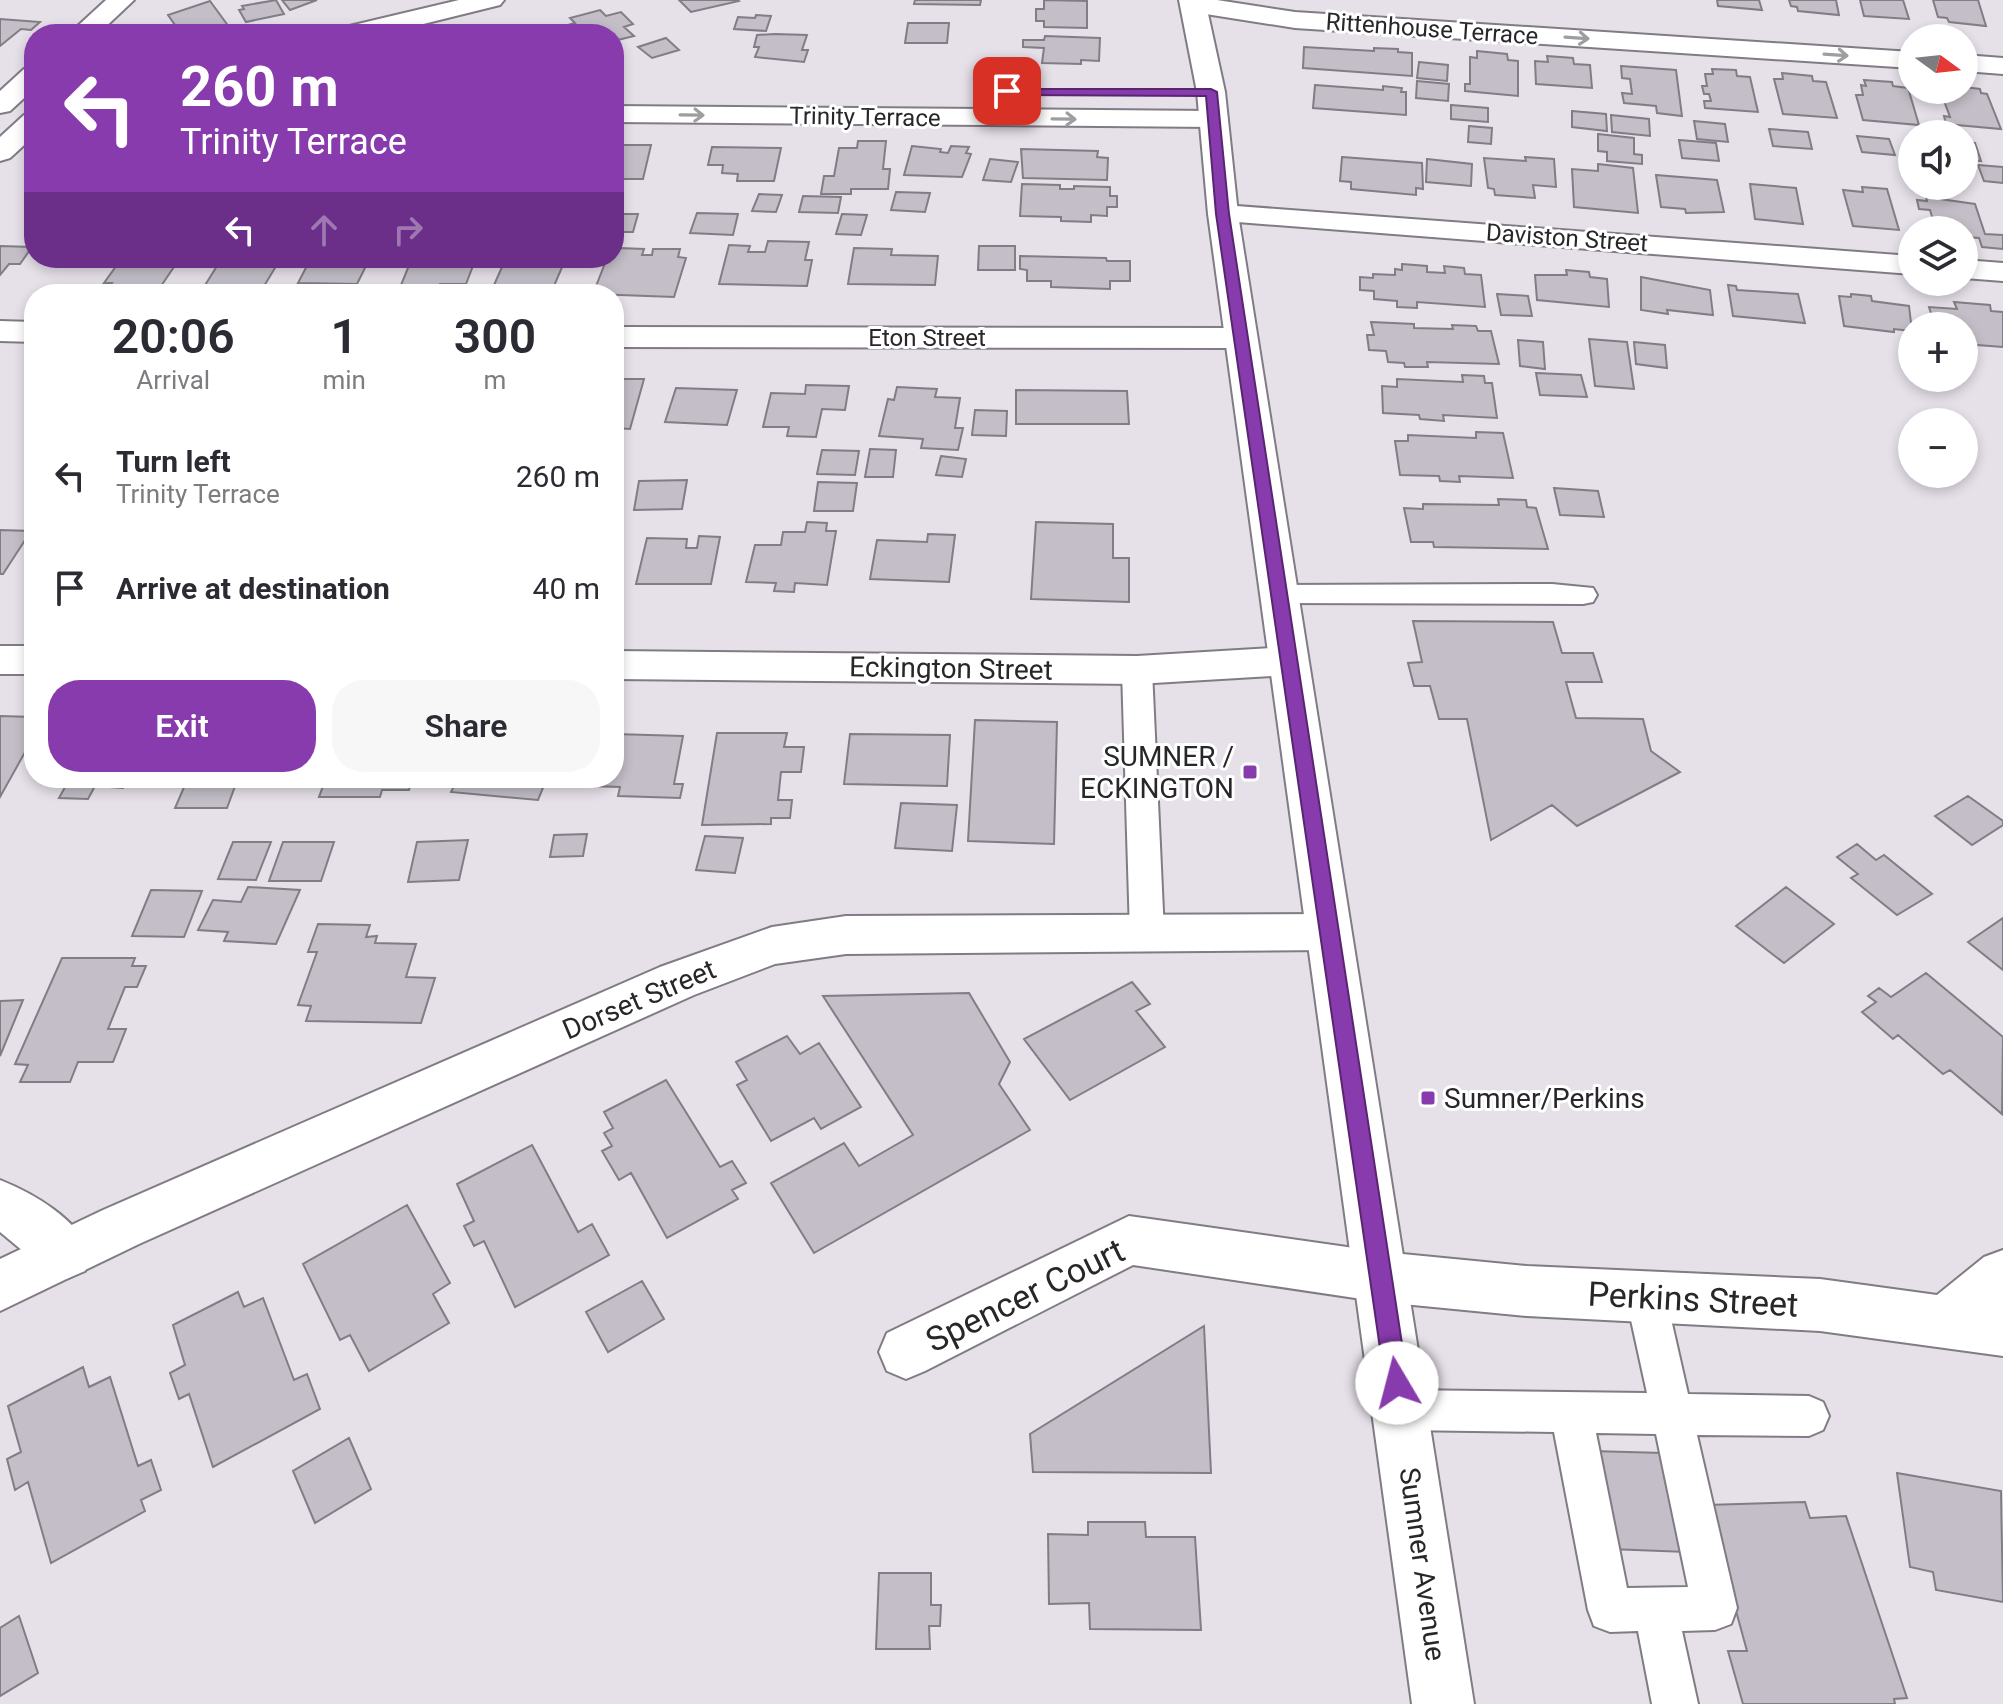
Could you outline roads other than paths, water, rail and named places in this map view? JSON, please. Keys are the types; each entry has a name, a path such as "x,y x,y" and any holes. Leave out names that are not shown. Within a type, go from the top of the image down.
{"street":[{"path":"93,24 121,0"},
{"path":"391,24 491,0"},
{"name":"Rittenhouse Terrace","path":"1192,2 1298,1 1898,38"},
{"name":"Rittenhouse Terrace","path":"1192,2 1295,20 1898,59"},
{"name":"Sumner Avenue","path":"1192,2 1202,101 1223,214 1443,1704"},
{"path":"1978,44 2003,45"},
{"path":"1978,64 2003,66"},
{"name":"Trinity Terrace","path":"624,88 1140,92"},
{"name":"Trinity Terrace","path":"624,114 1202,101"},
{"path":"0,152 24,130"},
{"name":"Daviston Street","path":"1223,214 1898,264"},
{"path":"1978,270 2003,272"},
{"path":"0,331 24,332"},
{"name":"Eton Street","path":"624,337 1241,338"},
{"path":"0,660 24,660"},
{"name":"Eckington Street","path":"624,665 1137,670 1288,661"},
{"name":"Dorset Street","path":"0,1286 677,981 772,946 846,935 1328,932"},
{"path":"0,1204 25,1219 66,1254"},
{"name":"Spencer Court","path":"906,1352 1129,1240 1382,1277"},
{"path":"1945,1322 2003,1275"},
{"name":"Perkins Street","path":"1382,1277 1527,1291 1820,1305 2003,1330"}],"lane":[{"path":"1278,594 1583,595"},
{"path":"1137,670 1147,933"},
{"path":"1571,1412 1610,1610 1715,1608 1646,1297"},
{"path":"1401,1410 1809,1416"},
{"path":"1655,1609 1675,1704"}],"place":[{"name":"SUMNER / ECKINGTON","path":"1250,772"},
{"name":"Sumner/Perkins","path":"1428,1098"}]}
